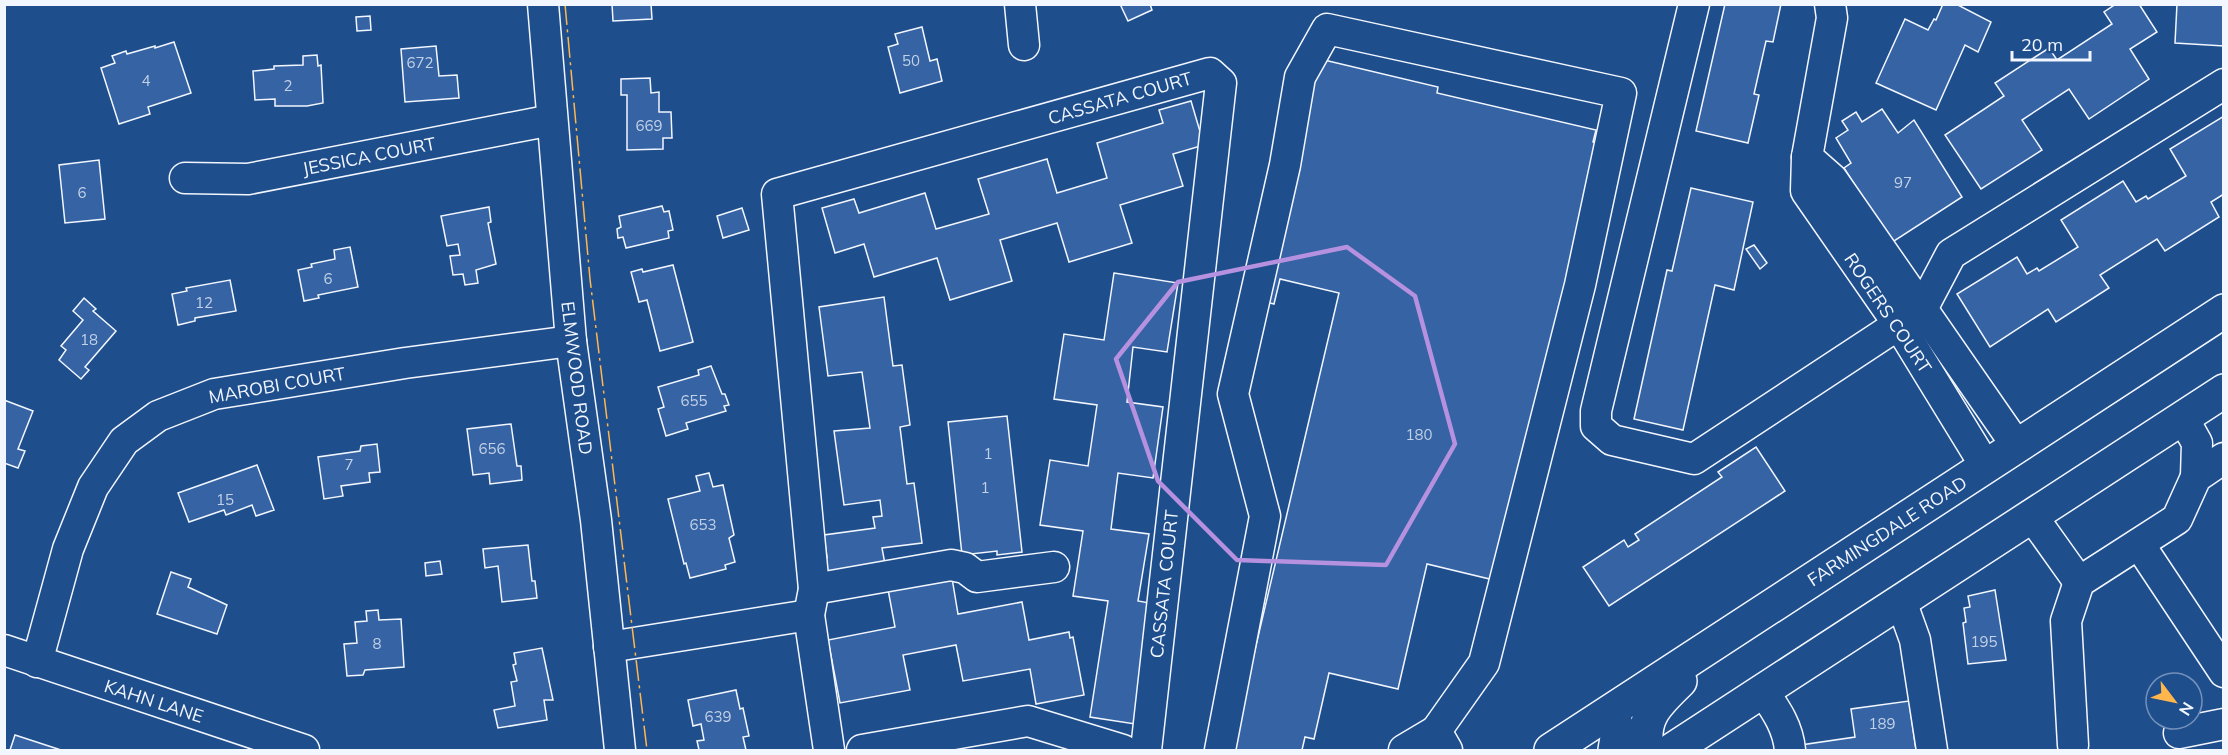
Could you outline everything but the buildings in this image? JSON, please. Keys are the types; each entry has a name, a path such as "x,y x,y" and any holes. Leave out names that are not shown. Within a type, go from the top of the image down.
{"main road":[{"name":"FARMINGDALE ROAD","path":"1551,750 2223,311"},
{"path":"1672,750 2223,391"},
{"path":"1647,750 1645,727 1655,706 1721,639"},
{"path":"1612,711 1618,731 1616,750"}],"street":[{"name":"ELMWOOD ROAD","path":"543,4 571,340 596,520 620,750"},
{"path":"1020,4 1024,45"},
{"path":"1694,4 1596,411 1596,426 1612,440 1694,459 1910,317 1951,254 2223,84"},
{"name":"ROGERS COURT","path":"1830,4 1832,18 1808,157 1832,179 1910,317 1986,466"},
{"path":"1220,750 1265,516 1233,393 1285,165 1300,76 1327,29 1621,93 1580,285 1484,663 1441,741 1404,750"},
{"name":"CASSATA COURT","path":"829,750 811,602 777,194 1210,73 1221,83 1146,750"},
{"name":"JESSICA COURT","path":"185,178 248,179 552,120"},
{"name":"ROGERS COURT","path":"1910,317 2017,446"},
{"name":"MAROBI COURT","path":"37,662 68,549 93,487 124,441 158,416 214,394 405,363 571,340"},
{"path":"2073,745 2066,621 2079,582 2178,519 2196,477 2197,443 2183,418"},
{"path":"2196,477 2223,458"},
{"path":"2032,516 2079,582"},
{"path":"2139,544 2223,672"},
{"path":"609,647 811,602 951,565 965,568 977,577 1054,567"},
{"path":"1901,601 1915,640 1932,750"},
{"name":"KAHN LANE","path":"4,650 304,750"},
{"path":"1763,691 1786,729 1790,750"},
{"path":"862,750 1028,721 1123,750"},
{"path":"2180,733 2223,724"}],"highlighted area":[{"path":"1347,247 1415,296 1455,444 1386,565 1237,560 1158,481 1116,359 1178,282"}],"power":[{"path":"565,4 590,279 647,750"}]}
